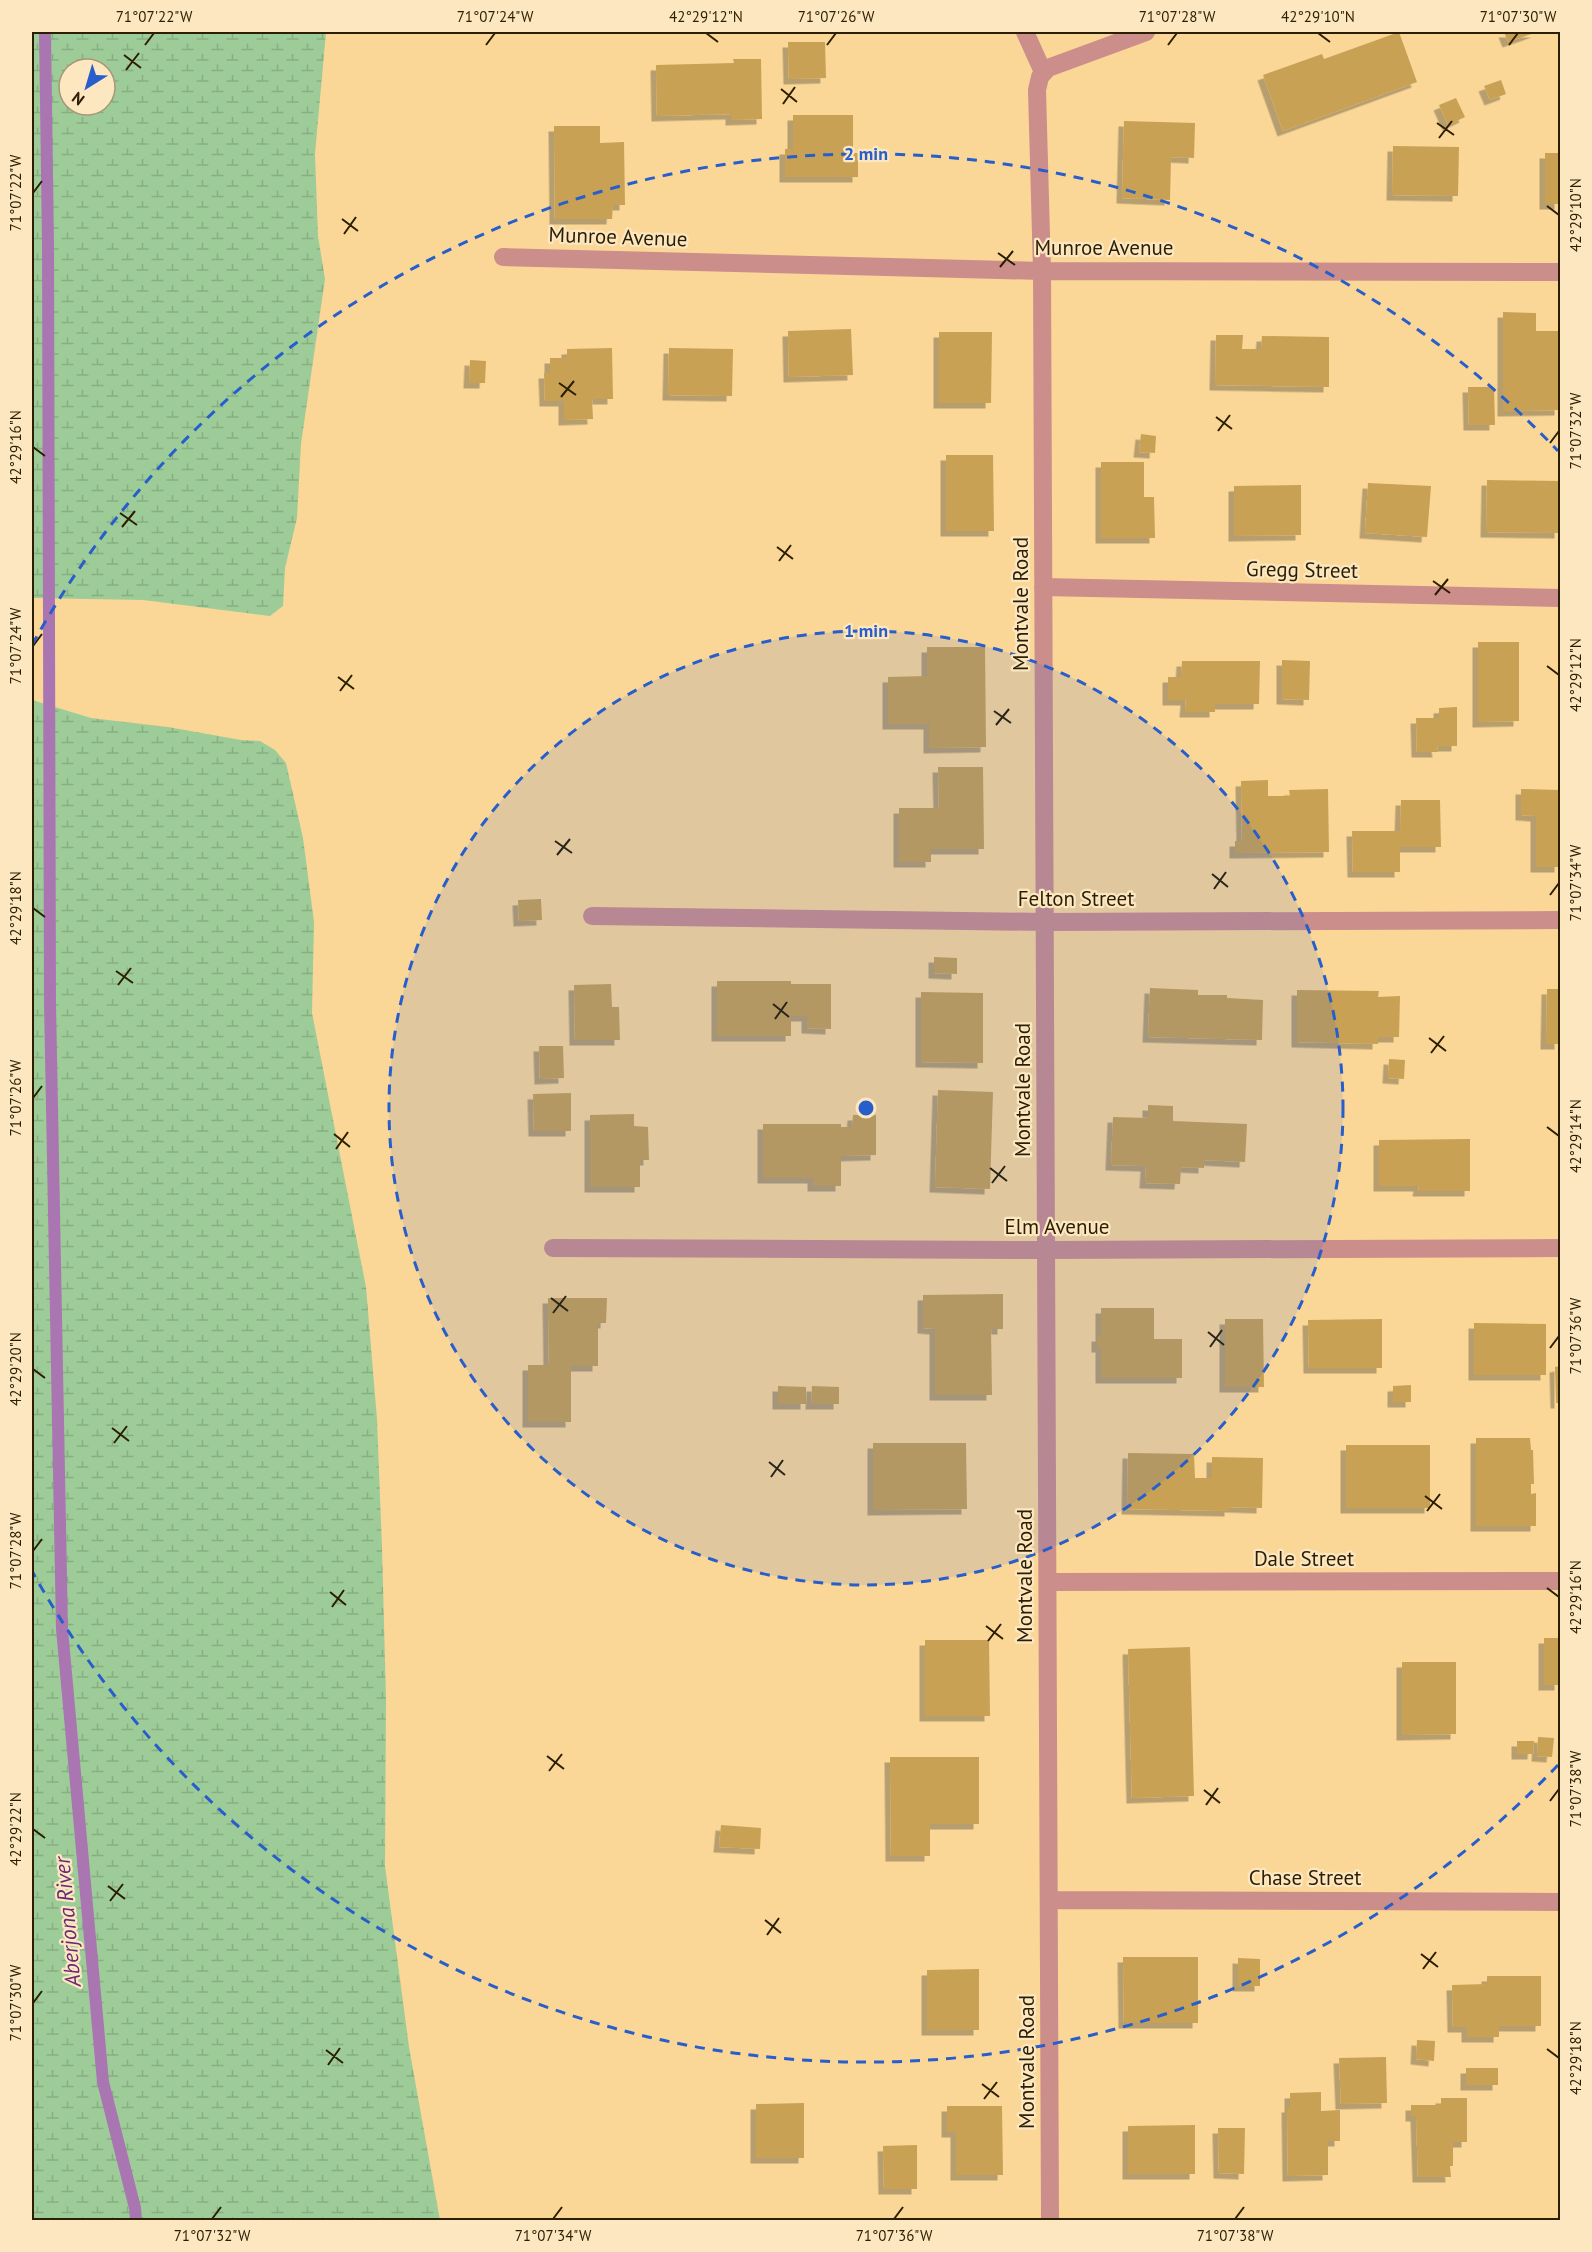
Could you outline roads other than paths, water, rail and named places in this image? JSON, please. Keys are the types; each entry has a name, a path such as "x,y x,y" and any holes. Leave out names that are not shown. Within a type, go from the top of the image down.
{"street":[{"path":"1025,32 1043,72 1054,65 1146,32"},
{"name":"Montvale Road","path":"1043,72 1037,90 1042,271 1044,587 1050,2220"},
{"name":"Munroe Avenue","path":"503,256 1042,271 1560,272"},
{"name":"Gregg Street","path":"1044,587 1560,598"},
{"name":"Felton Street","path":"592,916 1045,922 1560,920"},
{"name":"Elm Avenue","path":"554,1248 1046,1250 1560,1248"},
{"name":"Dale Street","path":"1047,1582 1560,1581"},
{"name":"Chase Street","path":"1049,1900 1560,1902"}],"waterway":[{"name":"Aberjona River","path":"45,32 48,245 50,1003 62,1629 103,2082 135,2208 136,2220"}]}
